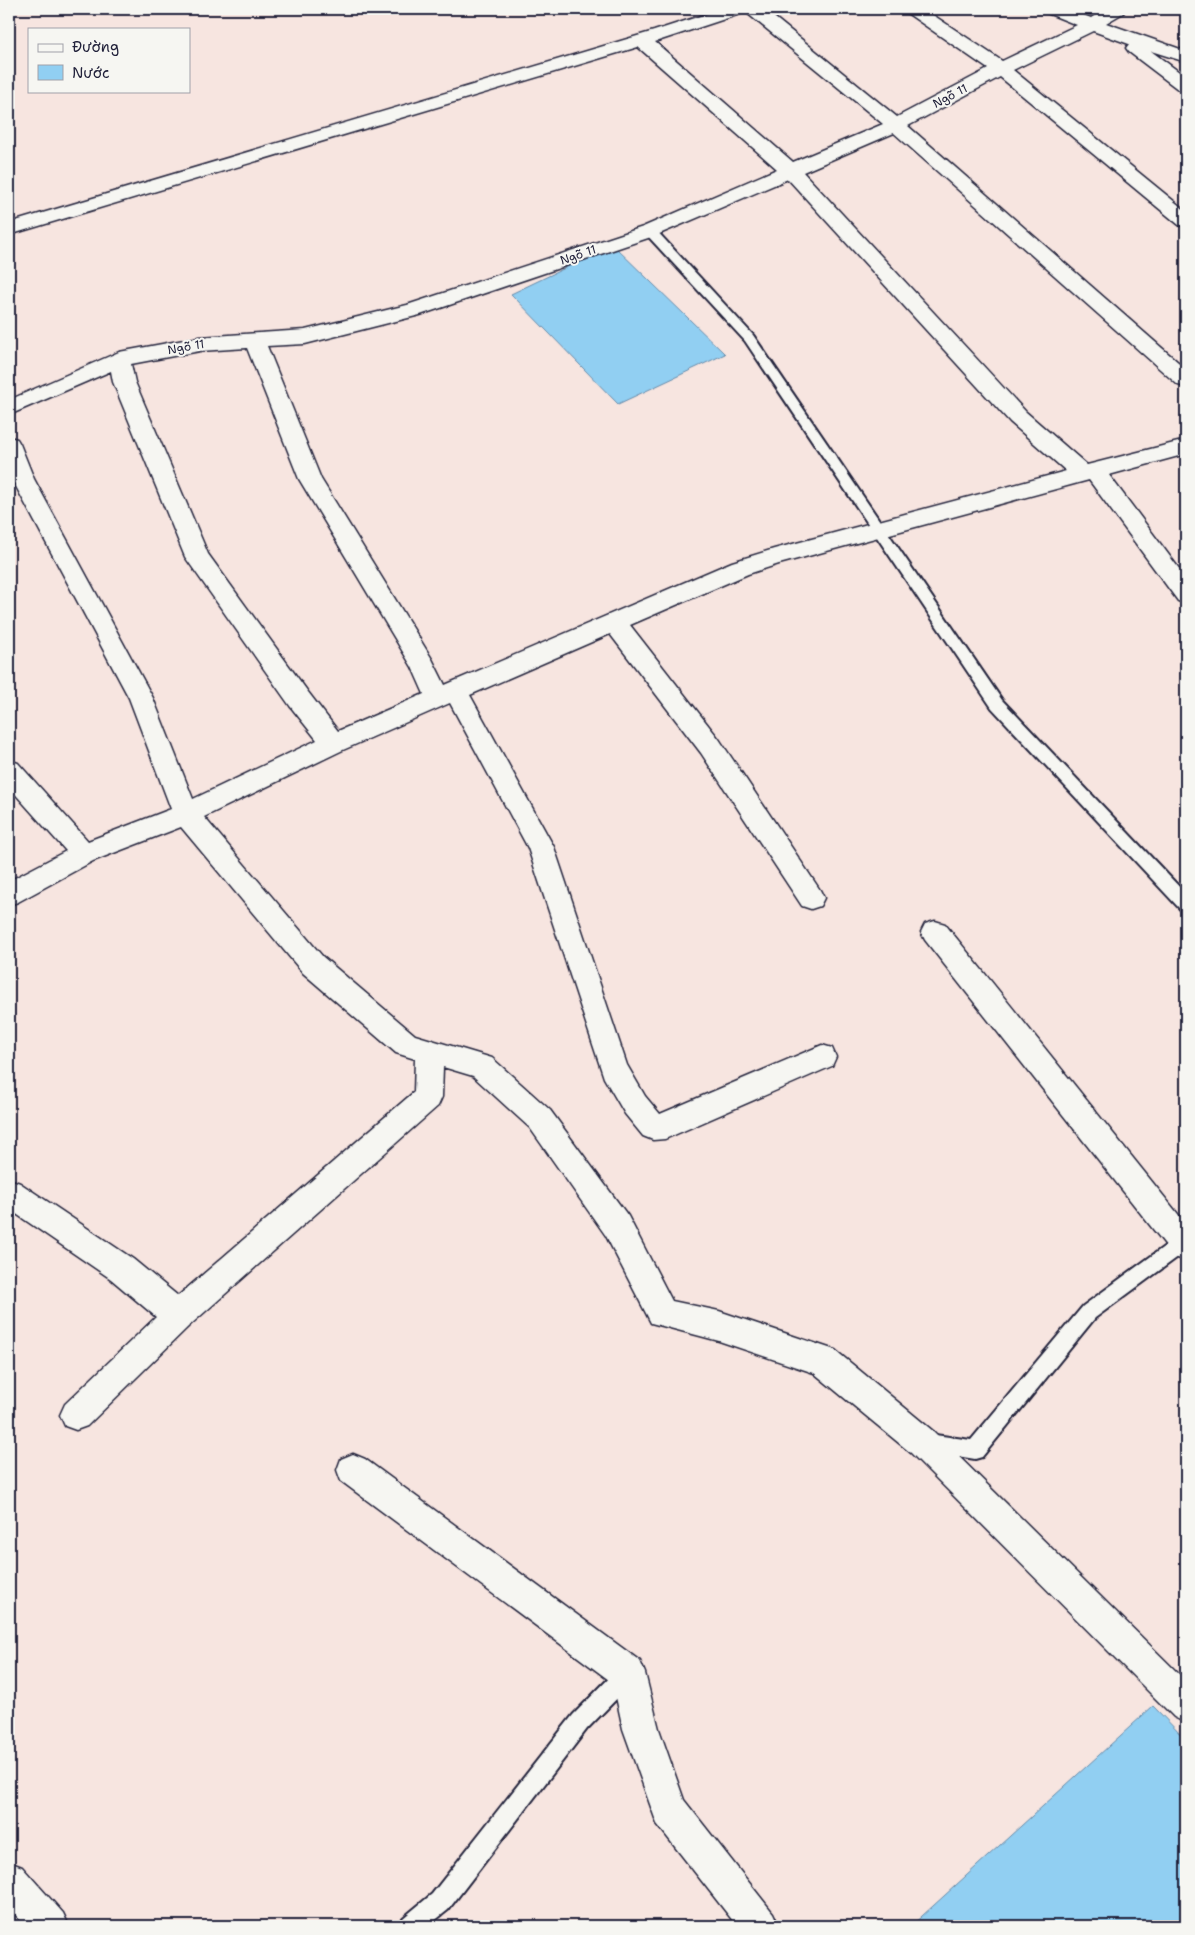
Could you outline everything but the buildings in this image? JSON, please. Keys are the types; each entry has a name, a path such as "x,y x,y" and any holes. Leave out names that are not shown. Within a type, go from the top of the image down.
{"street":[{"path":"9,229 739,9"},
{"path":"753,9 896,125 1186,380"},
{"path":"913,9 1001,69 1186,221"},
{"path":"1053,9 1117,34 1186,57"},
{"name":"Ngõ 11","path":"9,408 119,359 200,344 305,337 414,310 650,231 896,125 1001,69 1093,24 1117,9"},
{"path":"1117,34 1186,86"},
{"path":"641,40 791,171 1018,417 1088,473 1186,595"},
{"path":"254,339 310,479 423,665 447,696 541,847 614,1070 635,1105 653,1127 665,1126 822,1057"},
{"path":"119,359 124,382 196,558 334,743"},
{"path":"9,444 23,479 141,698 186,814 313,966 406,1044 482,1067 540,1119 617,1226 662,1313 719,1326 824,1361 922,1442 1186,1705"},
{"path":"9,894 84,854 186,814 334,743 447,696 740,568 878,528 1186,447"},
{"path":"615,623 710,746 811,898"},
{"path":"9,770 84,854"},
{"path":"934,932 1185,1244"},
{"path":"76,1415 178,1316 428,1097 429,1051"},
{"path":"9,1192 122,1270 178,1316"},
{"path":"353,1470 628,1674 641,1729 670,1811 760,1926"},
{"path":"9,1880 50,1926"}],"lane":[{"path":"650,231 749,338 998,704 1186,904"},
{"path":"922,1442 975,1450 1089,1312 1185,1244"},
{"path":"411,1926 440,1902 580,1722 628,1674"}],"water":[{"path":"613,245 725,354 618,404 511,294"},
{"path":"1153,1706 1186,1740 1186,1926 911,1926"}]}
